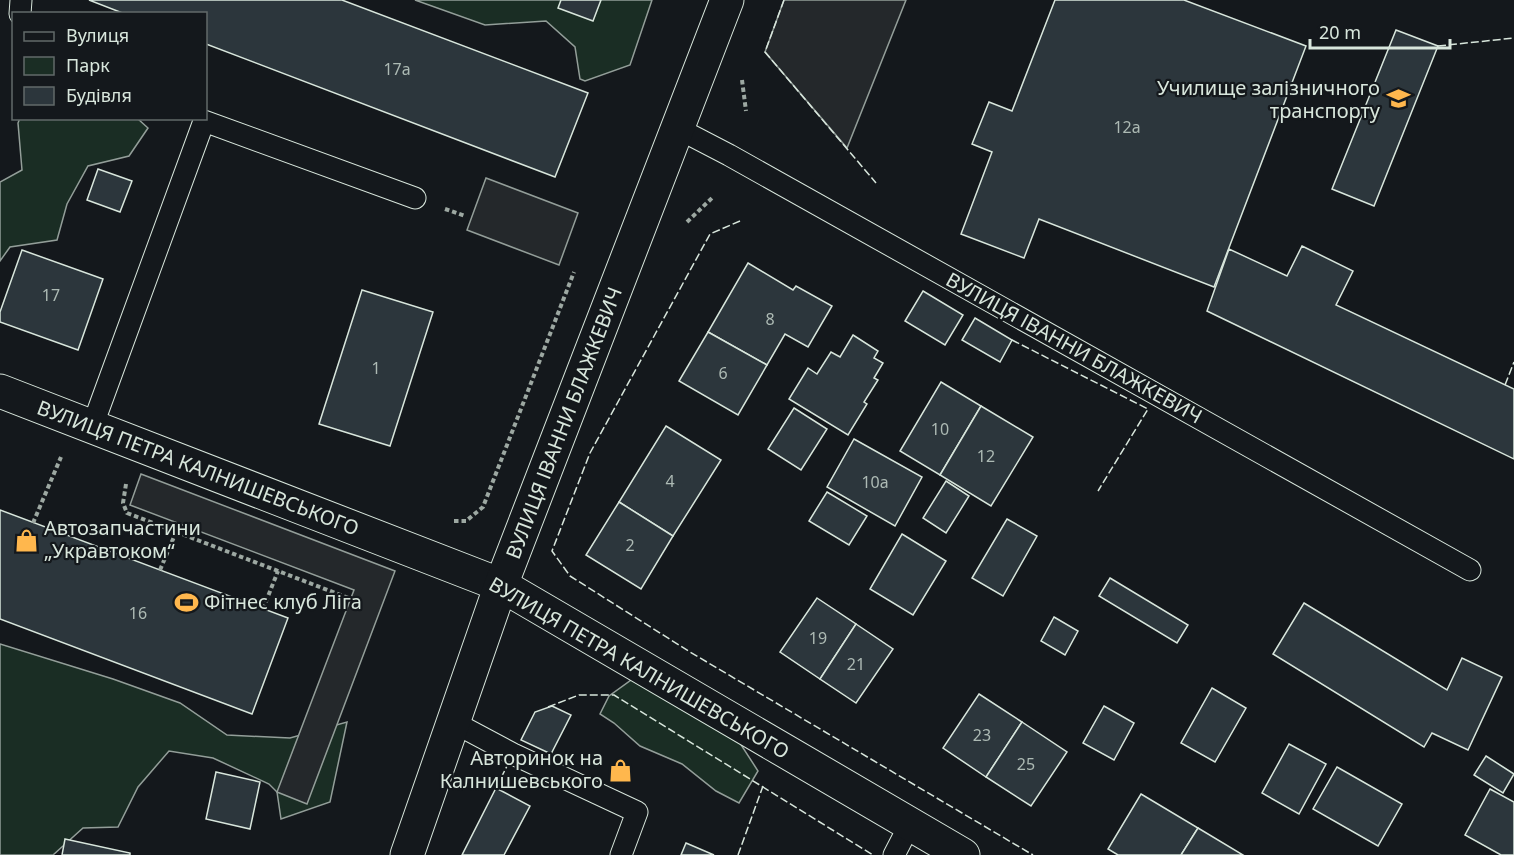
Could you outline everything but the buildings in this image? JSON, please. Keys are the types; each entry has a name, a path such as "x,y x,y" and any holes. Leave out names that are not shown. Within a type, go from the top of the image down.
{"street":[{"name":"ВУЛИЦЯ ІВАННИ БЛАЖКЕВИЧ","path":"407,855 501,585 727,0"},
{"name":"ВУЛИЦЯ ПЕТРА КАЛНИШЕВСЬКОГО","path":"0,391 501,585 963,855"}],"lane":[{"path":"92,427 201,120 415,198"},
{"name":"ВУЛИЦЯ ІВАННИ БЛАЖКЕВИЧ","path":"677,128 1470,570"},
{"path":"453,722 513,754 637,812 621,855"},
{"path":"894,855 910,824"}],"path":[{"path":"445,520 466,521 483,507 504,450"},
{"path":"55,453 71,459"},
{"path":"33,523 61,456"},
{"path":"120,478 127,481 123,503 127,513 351,599"},
{"path":"160,570 176,532"},
{"path":"263,609 278,571"}],"green space":[{"path":"415,0 652,0 630,65 585,81 580,79 575,47 546,21 485,25"},
{"path":"19,120 139,120 148,128 129,156 88,166 67,204 57,240 10,247 0,261 0,182 22,170"},
{"path":"0,644 113,679 180,703 227,735 290,738 347,722 330,802 281,819 277,792 269,784 213,758 169,751 138,787 118,827 83,828 53,855 0,855"},
{"path":"634,678 738,740 758,771 739,803 716,791 682,764 640,746 600,714 609,696"}],"shaded area":[{"path":"784,0 906,0 847,148 765,52"},
{"path":"486,178 578,213 559,265 467,230"},
{"path":"141,474 395,571 307,804 277,792 354,590 130,505"}],"fence":[{"path":"784,0 765,52 876,183"},
{"path":"1438,46 1514,38"},
{"path":"740,221 710,234 590,453 552,551 570,576 690,652 1033,855"},
{"path":"1012,340 1148,409 1098,491"},
{"path":"1505,385 1514,362"},
{"path":"548,707 579,695 614,695 873,855"},
{"path":"496,788 510,760"},
{"path":"738,855 763,786"}],"place":[{"name":"Училище залізничного транспорту","path":"1398,99"},
{"name":"Автозапчастини „Укравтоком“","path":"26,540"},
{"name":"Фітнес клуб Ліга","path":"186,602"},
{"name":"Авторинок на Калнишевського","path":"621,770"}]}
